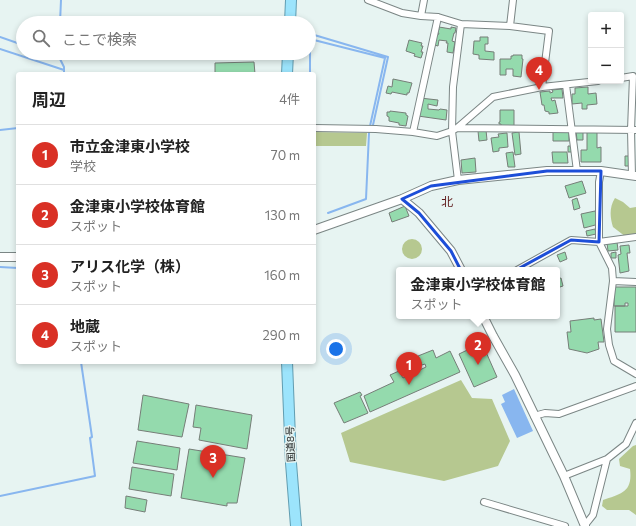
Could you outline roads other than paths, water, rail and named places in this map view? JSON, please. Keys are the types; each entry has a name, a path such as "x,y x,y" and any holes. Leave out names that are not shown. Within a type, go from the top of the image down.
{"highway":[{"path":"290,16 291,0"},
{"path":"287,72 288,60"},
{"name":"国道8号","path":"287,364 291,463 296,526"}],"street":[{"path":"368,0 402,13 438,17 461,24 510,26 549,31 542,87"},
{"path":"421,16 424,0"},
{"path":"510,26 512,0"},
{"path":"413,132 438,17"},
{"path":"458,180 453,87 461,24"},
{"path":"316,229 431,186 458,180 547,171 601,171 634,176 634,76 624,78"},
{"path":"455,130 493,97 542,87 588,82"},
{"path":"566,85 577,171"},
{"path":"316,128 376,129 413,132 437,136 455,130 634,130"},
{"path":"601,171 599,182 599,242 612,268 613,281 607,329 609,345 614,361 636,374"},
{"path":"402,198 420,213 451,251 459,267"},
{"path":"522,267 571,240 599,242 636,237"},
{"path":"0,257 16,257"},
{"path":"613,281 636,282"},
{"path":"484,319 515,375 564,476 585,526"},
{"path":"534,416 545,413 559,414 636,386"},
{"path":"564,476 607,458 626,444 636,423"},
{"path":"585,526 593,515 607,458"},
{"path":"484,502 565,526"}],"water":[{"path":"514,389 533,431 517,438 501,404 505,402 502,395"}],"waterway":[{"path":"60,16 61,0"},
{"path":"316,35 388,57 373,125"},
{"path":"0,37 16,43"},
{"path":"316,41 385,58 370,126"},
{"path":"0,49 16,54"},
{"path":"34,60 64,70"},
{"path":"60,60 64,67 64,72"},
{"path":"310,60 310,72"},
{"path":"0,130 16,128"},
{"path":"328,213 366,199 369,133"},
{"path":"0,267 16,268"},
{"path":"0,496 95,476 90,438 92,437 81,364"}],"place":[{"name":"地蔵","path":"539,90"},
{"name":"金津東小学校体育館","path":"478,365"},
{"name":"市立金津東小学校","path":"409,385"},
{"name":"アリス化学（株）","path":"213,478"}],"district":[{"name":"北","path":"447,201"}]}
